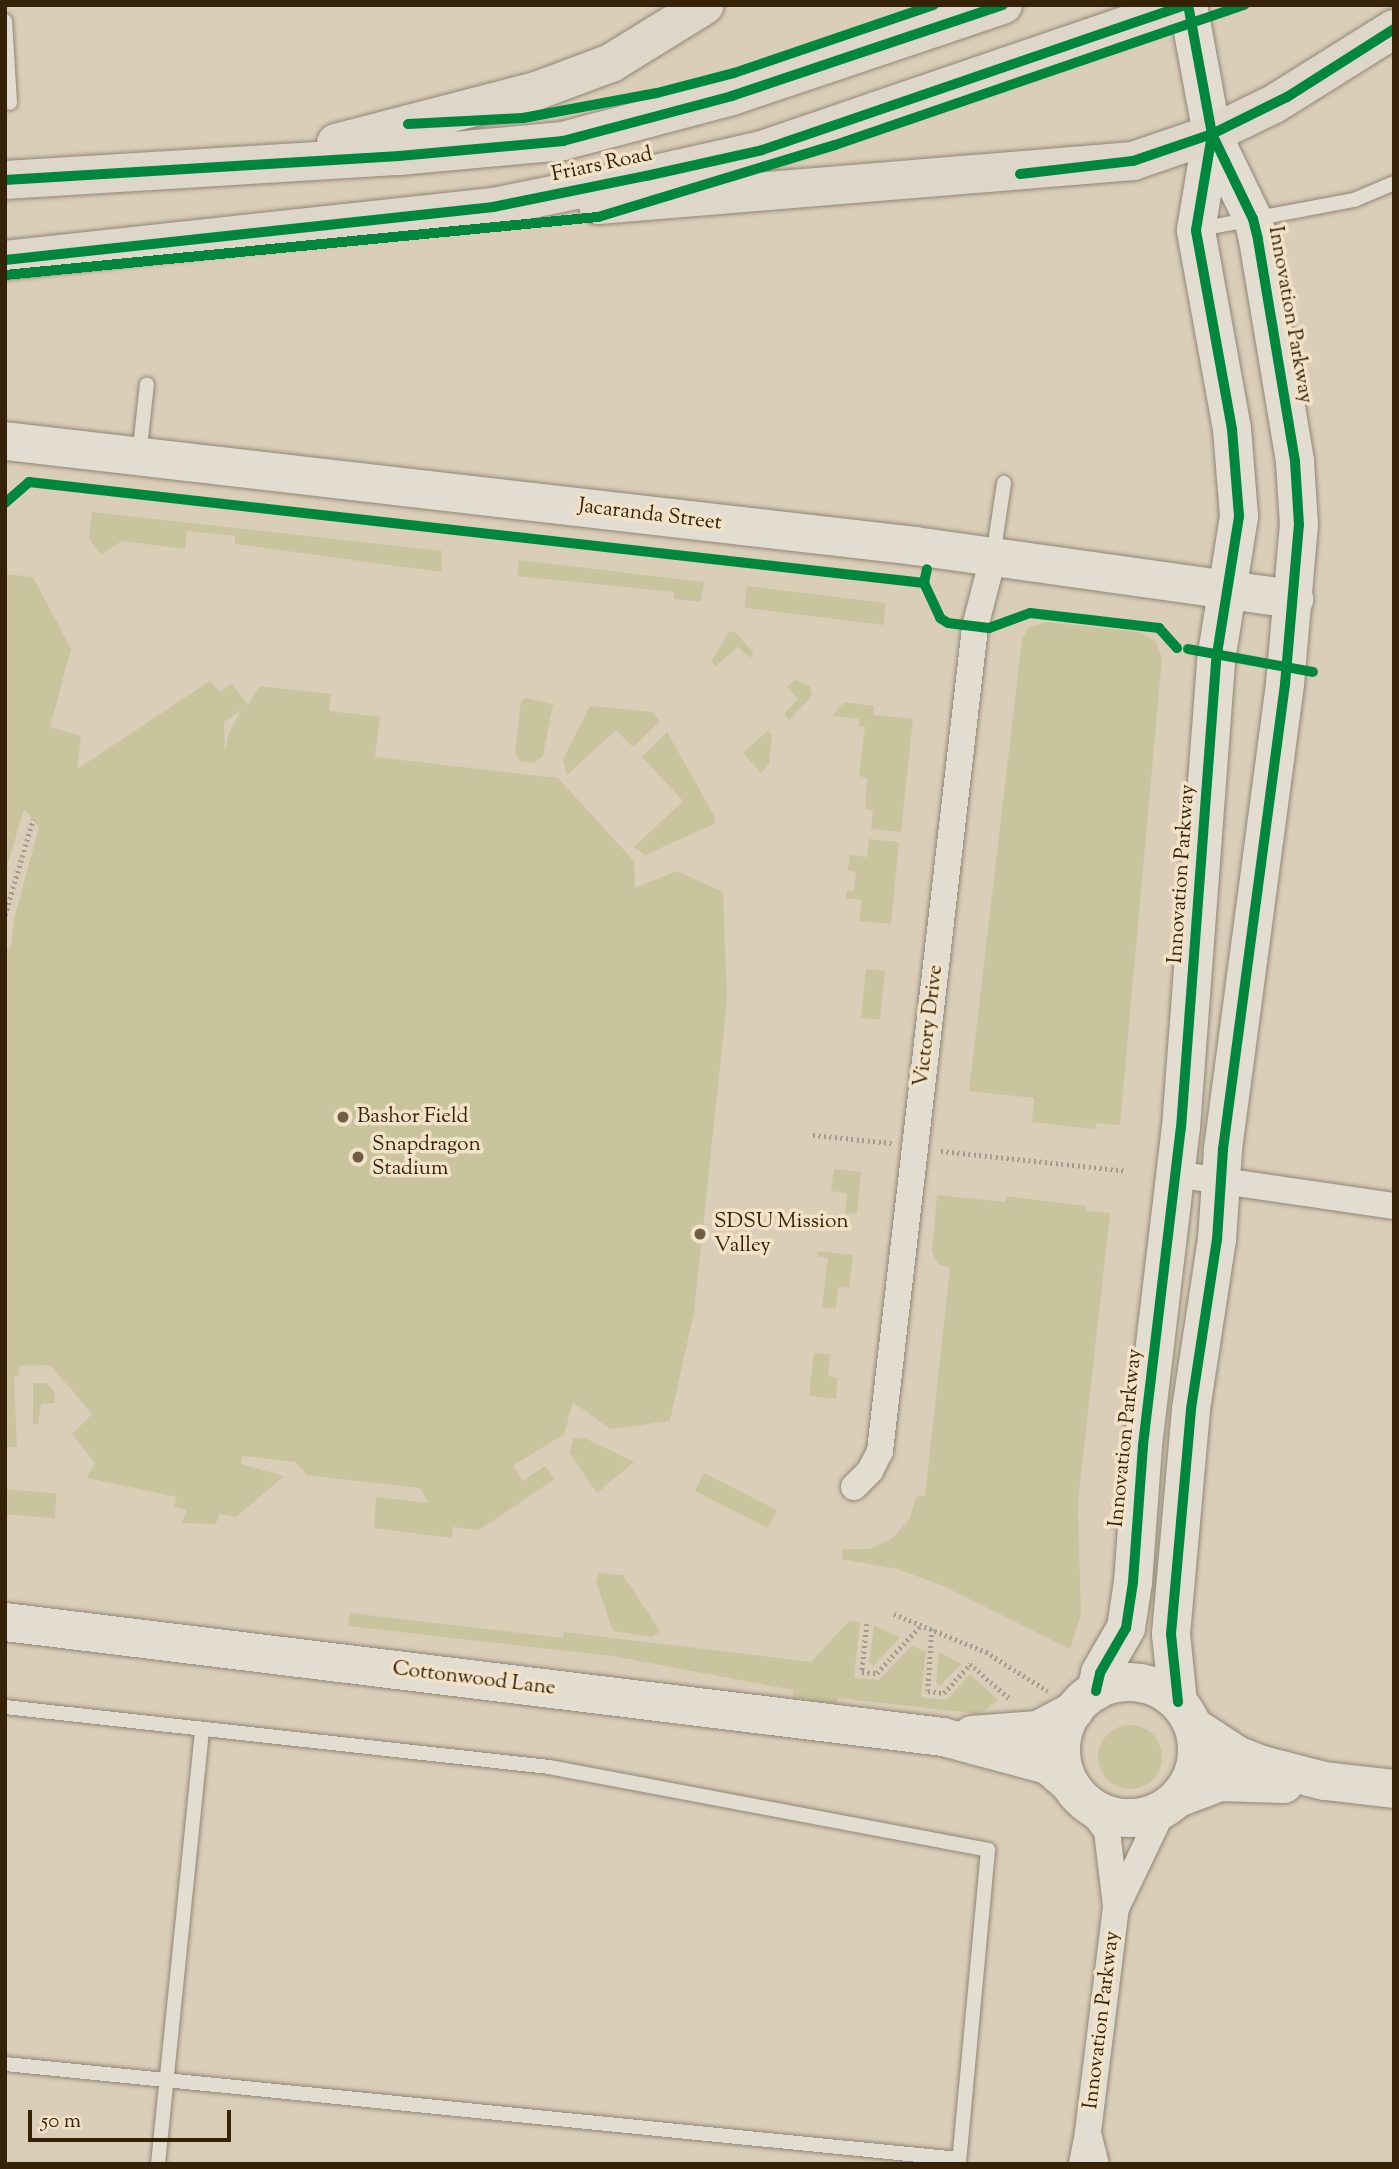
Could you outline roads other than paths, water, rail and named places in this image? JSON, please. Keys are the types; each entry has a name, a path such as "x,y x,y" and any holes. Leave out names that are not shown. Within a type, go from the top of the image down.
{"highway":[{"path":"244,166 536,91 611,64 705,5"},
{"name":"Friars Road","path":"5,180 244,166 563,141 732,96 1003,5"},
{"name":"Friars Road","path":"5,260 493,207 762,150 1186,5"},
{"path":"493,207 652,204 1020,174 1133,161 1212,134 1287,97 1394,29"}],"main road":[{"path":"1186,5 1212,134"},
{"name":"Innovation Parkway","path":"1171,1803 1198,1758 1186,1715 1171,1634 1173,1601 1191,1409 1217,1240 1220,1181 1294,599 1299,525 1295,461 1253,219 1212,134"},
{"name":"Innovation Parkway","path":"1077,1793 1061,1754 1073,1698 1100,1674 1126,1628 1175,1174 1225,591 1239,516 1238,474 1196,230 1212,134"},
{"name":"Jacaranda Street","path":"5,441 993,558 1294,599"},
{"name":"Cottonwood Lane","path":"5,1622 943,1737 1048,1765 1077,1793"},
{"path":"1073,1698 1138,1683 1186,1715 1237,1755 1325,1781"},
{"name":"Cottonwood Lane","path":"943,1737 1038,1730 1073,1698"},
{"path":"1077,1793 1124,1818 1141,1818 1220,1782 1325,1781 1394,1789"}],"street":[{"name":"Victory Drive","path":"854,1487 870,1471 880,1451 975,627 993,558"},
{"path":"1175,1174 1394,1206"},
{"name":"Innovation Parkway","path":"1077,1793 1107,1830 1116,1908 1082,2164"},
{"name":"Innovation Parkway","path":"1116,1908 1171,1803"},
{"name":"Innovation Parkway","path":"1088,2133 1096,2164"}],"lane":[{"path":"5,21 10,103"},
{"path":"1196,230 1354,200 1394,183"},
{"path":"139,458 147,384"},
{"path":"993,558 1004,483"},
{"path":"5,1707 549,1767 988,1850 959,2161 5,2064"},
{"path":"158,2164 202,1729"}],"place":[{"name":"Bashor Field","path":"343,1117"},
{"name":"Snapdragon Stadium","path":"358,1157"},
{"name":"SDSU Mission Valley","path":"700,1234"}]}
